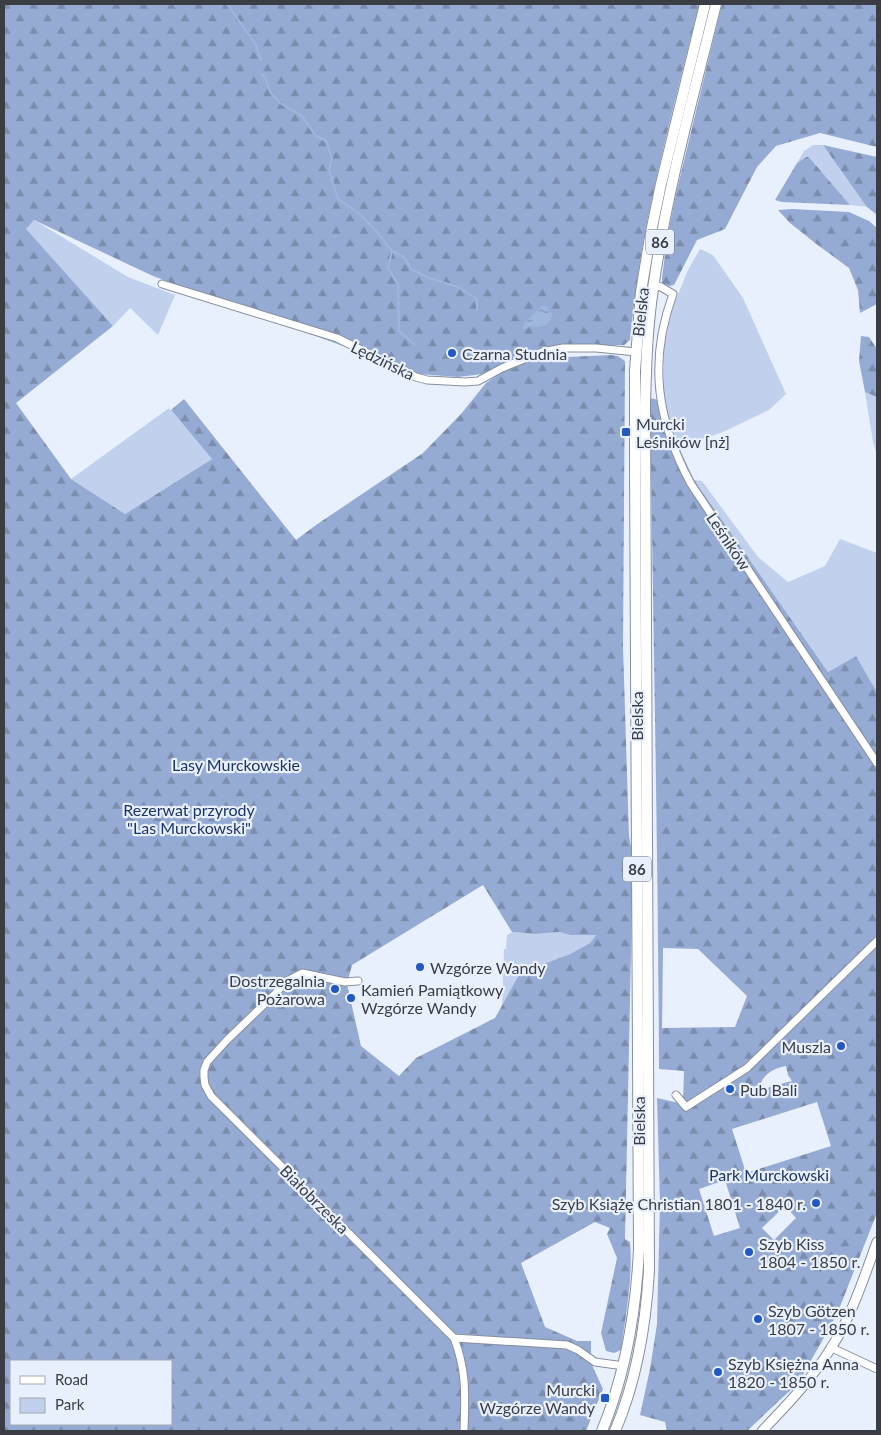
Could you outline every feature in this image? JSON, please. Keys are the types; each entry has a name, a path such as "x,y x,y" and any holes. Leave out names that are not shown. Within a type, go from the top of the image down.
{"main road":[{"name":"Bielska","path":"602,1431 624,1366 633,1319 639,1240 634,466 636,352 641,292 650,237 705,4"},
{"name":"Bielska","path":"614,1431 628,1393 639,1350 647,1304 649,1263 645,406 648,336 653,285 661,237 716,4"},
{"path":"622,1431 628,1393"}],"street":[{"name":"Lędzińska","path":"162,284 338,338 416,377 427,380 478,381 502,368 542,352 563,348 596,348 636,352"},
{"name":"Leśników","path":"653,285 673,294 664,320 659,392 665,423 675,452 691,484 877,763"},
{"path":"676,1095 686,1106 747,1068 877,941"},
{"name":"Białobrzeska","path":"358,981 345,982 302,973 285,982 207,1062 204,1070 205,1085 211,1096 454,1338"},
{"path":"762,1431 796,1396 832,1348 849,1314 877,1242"},
{"path":"464,1431 465,1378 463,1365 454,1338 566,1345 578,1350 595,1362 624,1366"},
{"path":"832,1348 877,1370"}],"green space":[{"name":"Lasy Murckowskie","path":"4,4 699,4 646,227 630,340 624,345 556,346 524,356 483,374 458,377 419,374 153,276 34,220 26,229 113,326 16,403 71,479 125,514 212,459 171,410 184,399 296,540 423,453 461,414 486,383 502,372 534,360 545,358 611,355 618,356 625,361 623,647 629,836 633,856 625,1239 630,1242 631,1269 621,1350 614,1353 606,1351 601,1333 617,1258 607,1234 610,1228 595,1222 521,1263 545,1327 577,1341 591,1341 591,1363 603,1389 586,1431 4,1431","holes":["483,885 512,932 536,934 559,932 570,935 596,935 590,943 570,954 520,973 495,1018 416,1058 399,1076 361,1046 347,984 352,965"]},
{"path":"722,4 877,4 877,147 820,133 776,146 757,167 725,229 697,240 674,285 669,286 662,283 667,238"},
{"path":"813,145 823,145 868,207 850,205 808,156 797,163 804,151"},
{"path":"823,145 877,157 877,215 867,207"},
{"path":"808,156 850,205 782,202 775,200 797,163"},
{"path":"778,210 849,212 869,221 877,228 877,304 860,313 858,290 849,268 790,223"},
{"path":"34,220 128,277 175,295 158,335 130,308 113,326 25,229"},
{"path":"700,249 713,255 743,298 786,394 769,410 723,432 686,445 674,437 663,401 664,347 672,309 688,270"},
{"path":"861,336 869,337 877,349 877,397 865,392 859,361"},
{"path":"865,392 877,397 877,455 873,442"},
{"name":"Park Murckowski","path":"650,398 663,401 674,437 694,480 828,672 856,656 877,692 877,1213 837,1314 799,1382 747,1431 667,1431 665,1422 640,1415 657,1324 660,1203 657,1098 683,1104 684,1071 659,1069","holes":["663,948 698,949 747,996 735,1027 662,1028","786,1066 792,1081 772,1086 760,1092 761,1082 767,1074","817,1102 831,1146 746,1173 732,1129","725,1180 740,1228 714,1236 699,1189","785,1206 796,1218 774,1240 762,1228"]},
{"path":"169,408 212,459 125,514 71,479"},
{"path":"694,480 702,481 758,557 788,582 825,566 840,539 877,553 877,692 856,656 828,672"},
{"path":"512,932 536,934 559,932 570,935 596,935 590,943 570,954 520,973 502,1006 504,949 506,949 507,935"}],"water":[{"path":"542,306 546,306 552,314 549,322 541,328 531,326 522,328 525,322"}],"waterway":[{"path":"227,4 256,45 261,60"},
{"path":"262,74 266,79 270,92 280,103 302,116 315,135 326,141 332,158 329,170 338,199 361,215 392,251 404,257 411,269 429,278 458,287 477,299 477,310"},
{"path":"392,251 388,268 398,284 399,331 414,344"}],"place":[{"name":"Czarna Studnia","path":"452,353"},
{"name":"Murcki Leśników [nż]","path":"626,432"},
{"name":"Wzgórze Wandy","path":"420,967"},
{"name":"Dostrzegalnia Pożarowa","path":"335,989"},
{"name":"Kamień Pamiątkowy Wzgórze Wandy","path":"351,998"},
{"name":"Muszla","path":"841,1046"},
{"name":"Pub Bali","path":"730,1089"},
{"name":"Szyb Książę Christian 1801 - 1840 r.","path":"816,1203"},
{"name":"Szyb Kiss 1804 - 1850 r.","path":"749,1252"},
{"name":"Szyb Götzen 1807 - 1850 r.","path":"758,1319"},
{"name":"Szyb Księżna Anna 1820 - 1850 r.","path":"718,1372"},
{"name":"Murcki Wzgórze Wandy","path":"605,1398"}],"park label":[{"name":"Rezerwat przyrody \"Las Murckowski\"","path":"189,818"}]}
